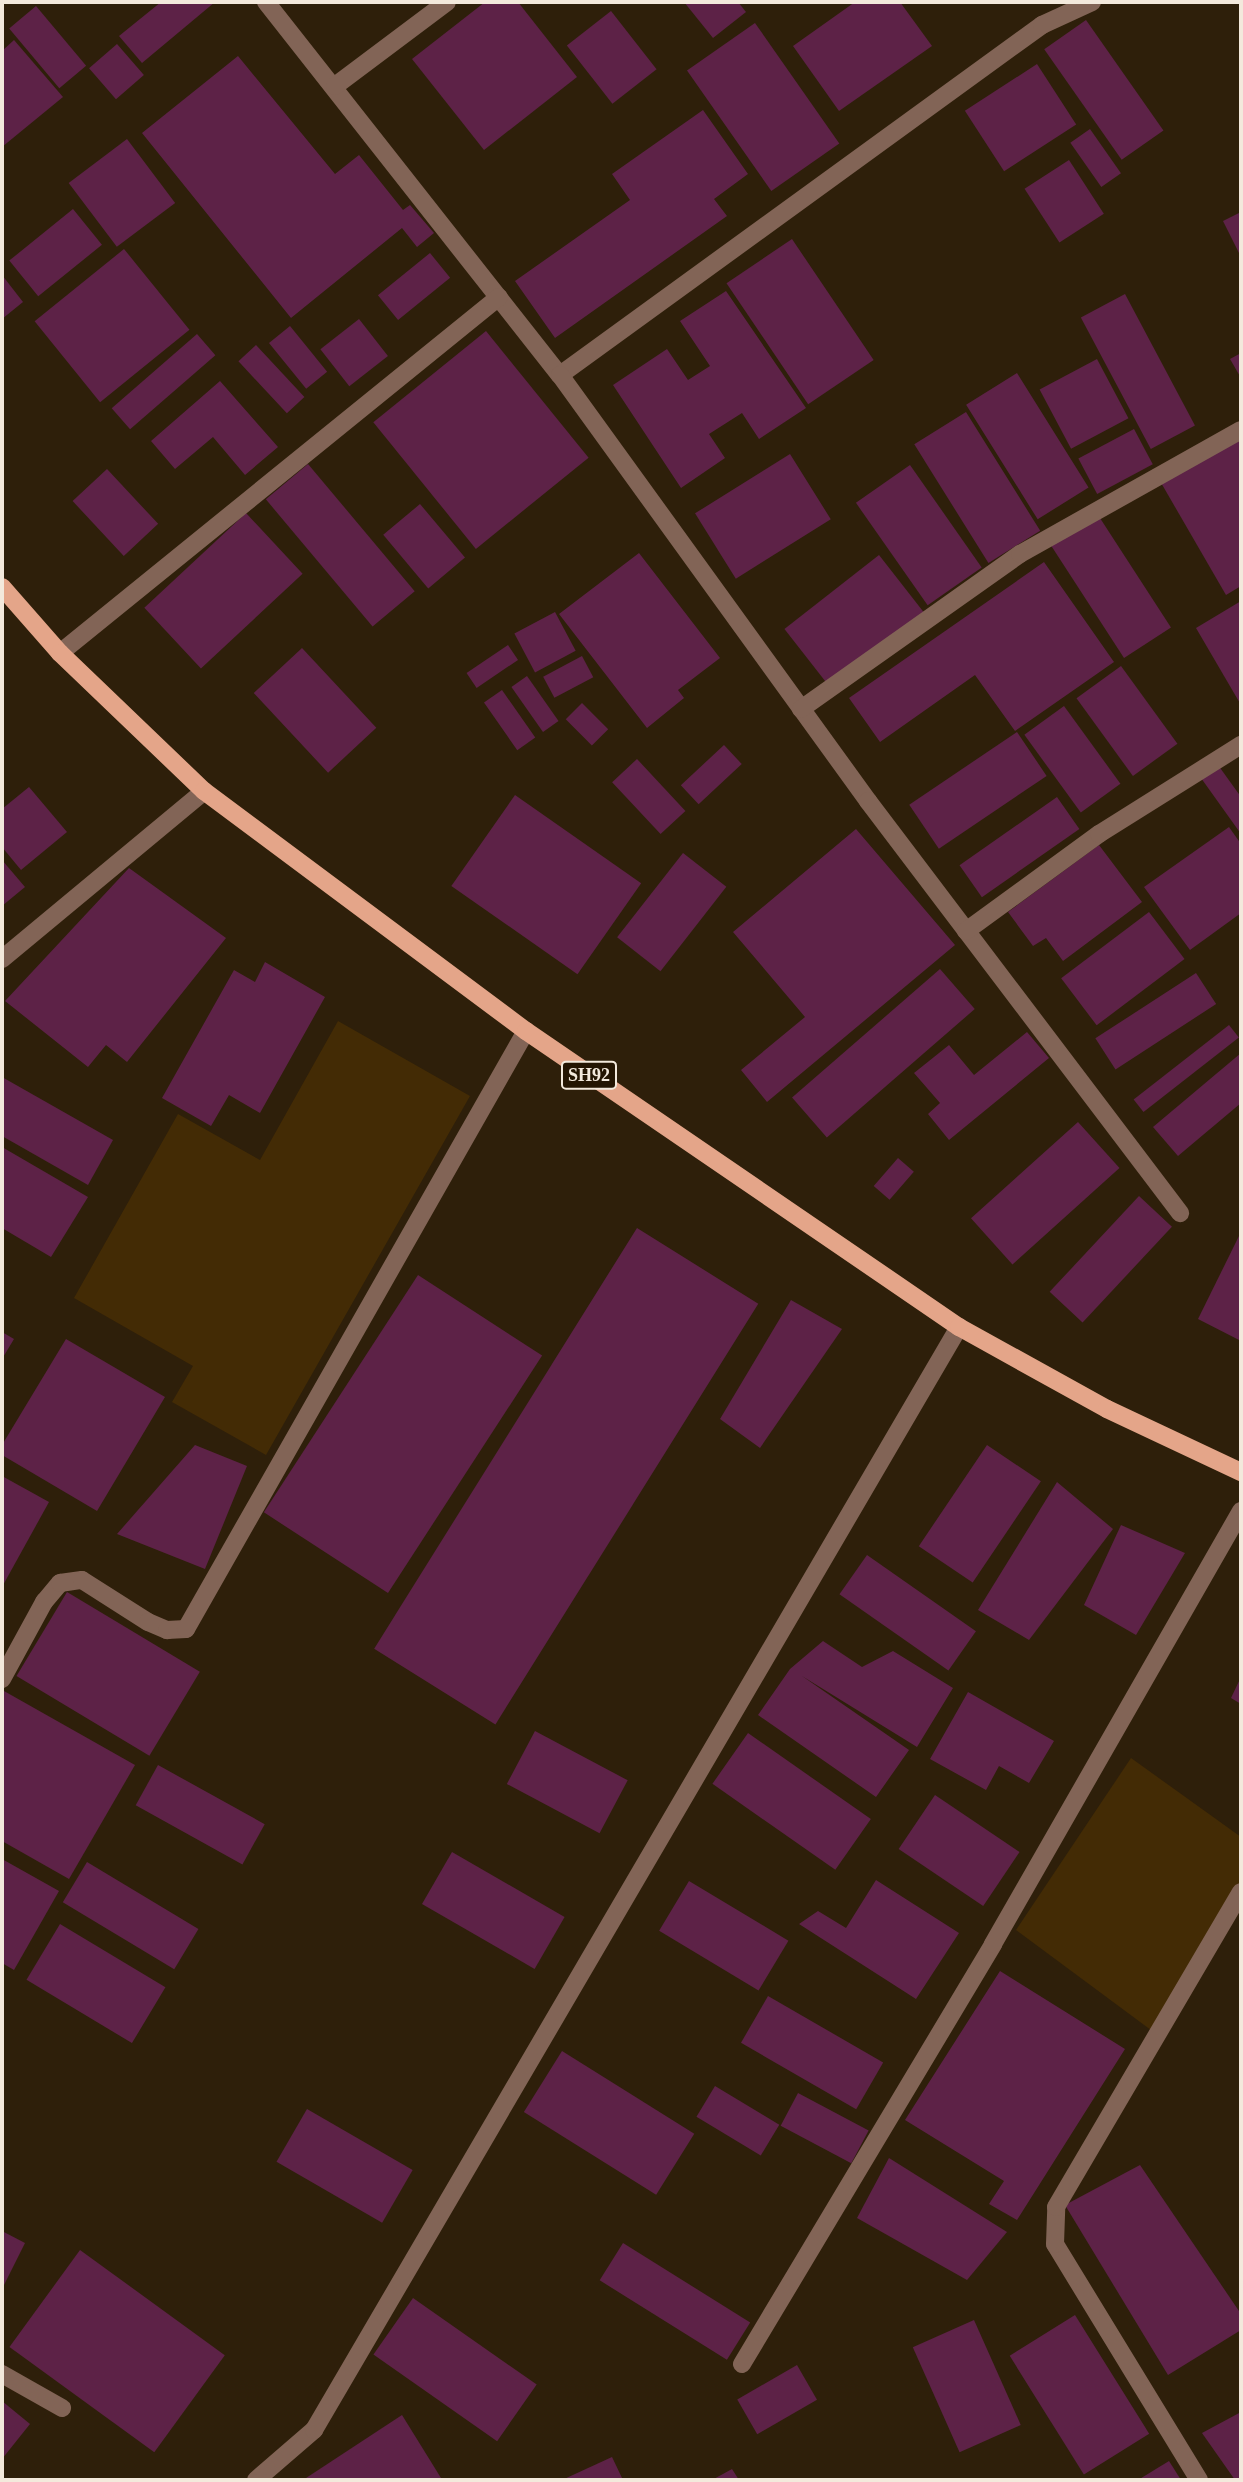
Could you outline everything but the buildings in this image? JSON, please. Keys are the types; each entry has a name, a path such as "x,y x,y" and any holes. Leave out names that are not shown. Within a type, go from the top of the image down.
{"main road":[{"name":"SH92","path":"2,587 60,653 204,791 526,1031 959,1327 1107,1409 1241,1472"}],"street":[{"path":"266,2 560,374 801,709 1180,1213"},
{"path":"335,86 447,2"},
{"path":"560,374 1042,25 1092,2"},
{"path":"60,653 499,297"},
{"path":"801,709 1020,554 1241,430"},
{"path":"967,931 1099,834 1241,745"},
{"path":"2,960 204,791"},
{"path":"2,1679 44,1602 60,1583 82,1580 148,1622 167,1630 186,1629 526,1031"},
{"path":"256,2480 314,2430 959,1327"},
{"path":"742,2364 1020,1897 1241,1511"},
{"path":"1199,2480 1055,2244 1056,2207 1241,1892"},
{"path":"2,2374 62,2408"}],"shaded area":[{"path":"338,1021 470,1096 266,1455 172,1402 193,1366 74,1298 178,1114 260,1160"},
{"path":"1131,1758 1241,1837 1241,1902 1159,2036 1016,1930"}]}
